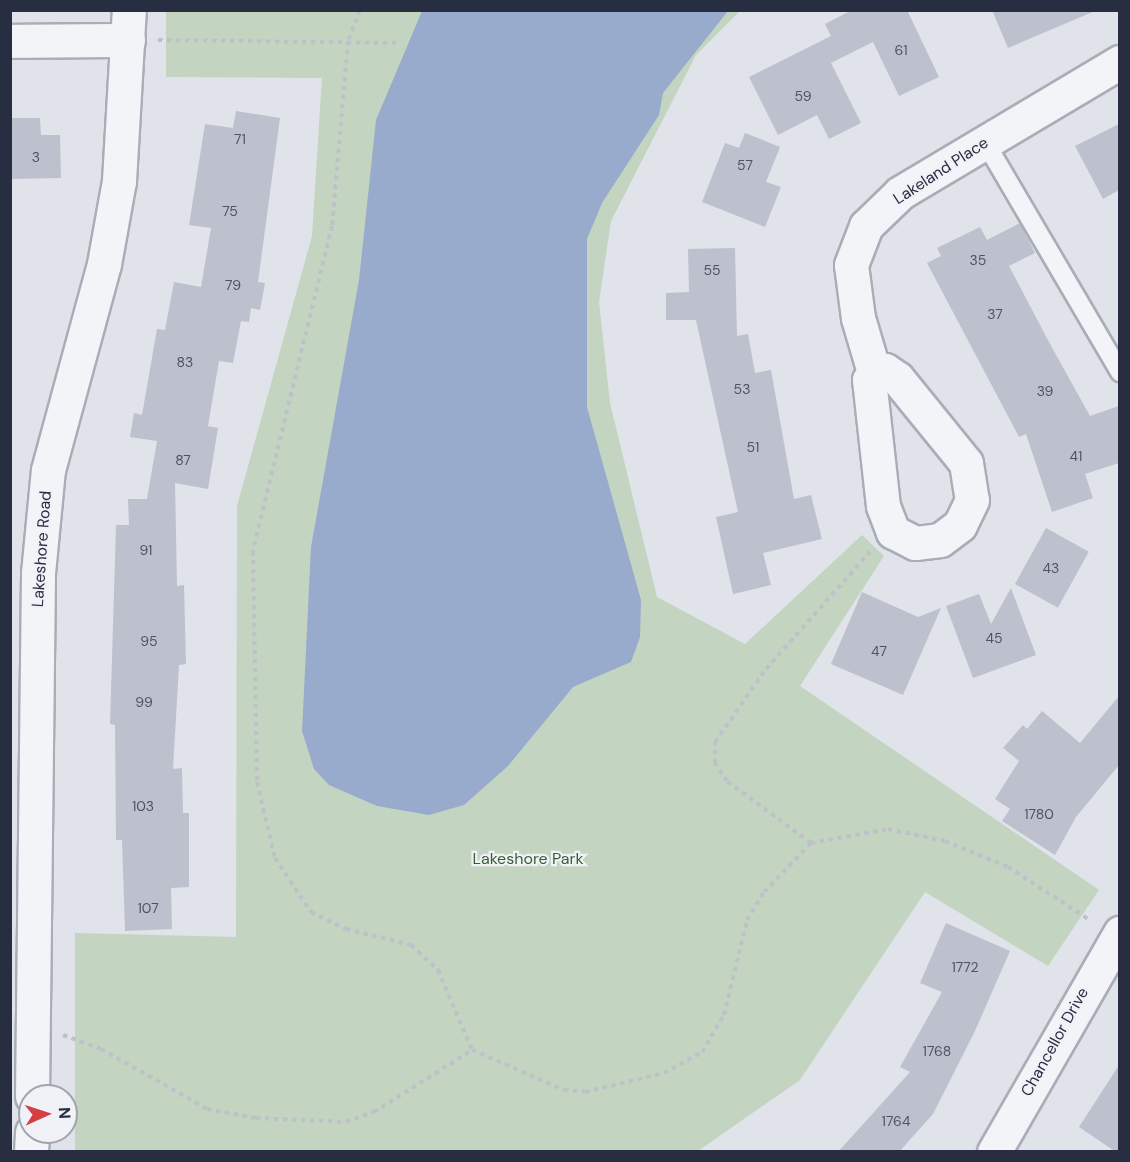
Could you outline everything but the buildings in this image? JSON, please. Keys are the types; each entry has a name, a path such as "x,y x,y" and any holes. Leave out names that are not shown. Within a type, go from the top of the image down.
{"street":[{"path":"10,41 128,25"},
{"name":"Lakeshore Road","path":"32,1084 34,1024 22,979 38,573 48,470 104,264 118,181 128,25"},
{"name":"Lakeland Place","path":"893,532 883,506 869,417 869,381 874,372 858,318 851,265 866,226 900,193 1119,62"},
{"path":"874,372 885,370 897,378 966,463 972,500 960,525 940,540 915,543 893,532"},
{"name":"Chancellor Drive","path":"994,1152 1118,939"}],"lane":[{"path":"985,142 1119,372"}],"path":[{"path":"360,10 348,41 332,226 254,551 257,782 275,858 311,912 346,929 411,945 438,970 472,1050 555,1086 585,1092 664,1073 702,1052 724,1015 747,920 764,892 811,843 888,829 945,841 1059,895 1118,939"},
{"path":"128,25 397,43"},
{"path":"811,843 727,781 715,763 715,742 766,669 893,532"},
{"path":"34,1024 101,1049 207,1109 301,1122 346,1122 374,1112 472,1050"}],"green space":[{"name":"Lakeshore Park","path":"166,11 740,11 696,55 611,221 599,302 610,403 657,597 745,644 862,535 884,556 800,686 1099,890 1048,966 925,892 800,1080 698,1151 75,1152 75,1144 78,1144 78,1084 75,1084 75,933 236,937 237,506 312,236 322,78 166,77"}],"water":[{"path":"422,11 728,11 663,93 659,115 602,203 587,239 587,407 641,600 640,637 631,662 573,687 508,766 464,805 429,815 377,806 329,785 314,769 302,731 311,547 359,280 376,120"}]}
